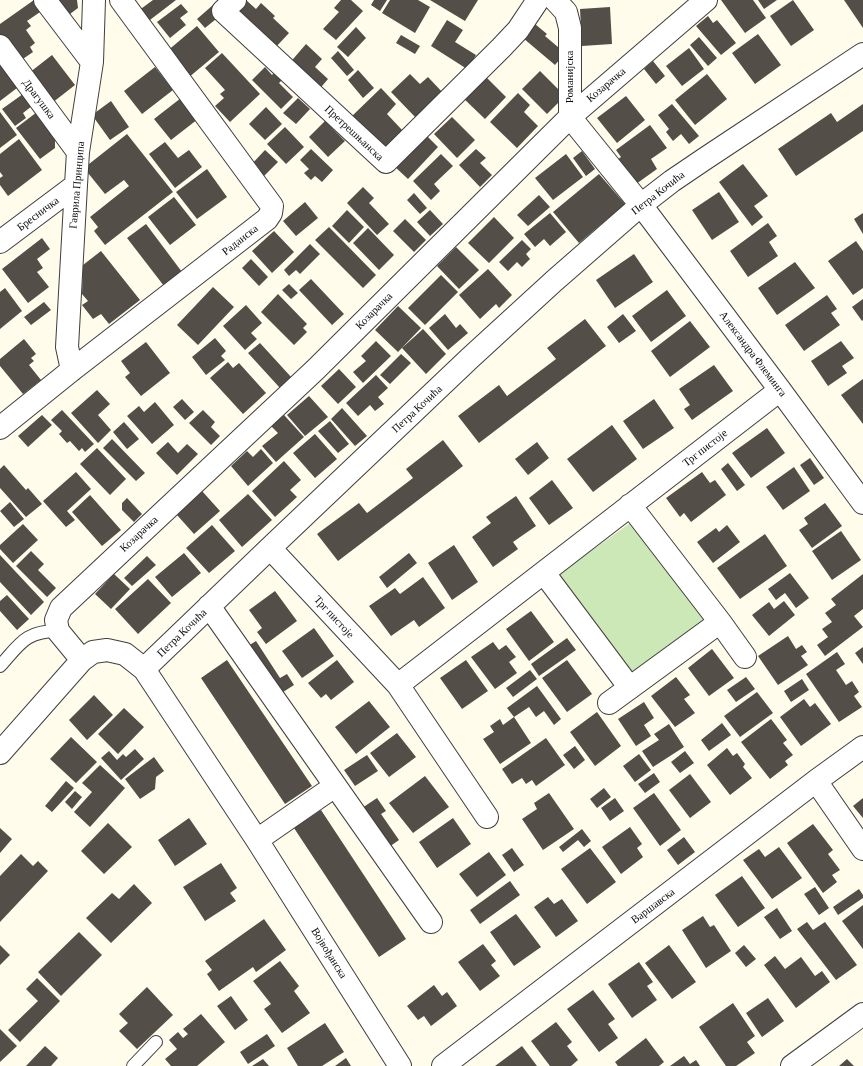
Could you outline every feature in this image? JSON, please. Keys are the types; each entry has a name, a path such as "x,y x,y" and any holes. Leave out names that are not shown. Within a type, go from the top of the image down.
{"street":[{"path":"45,0 92,62"},
{"name":"Гаврила Принципа","path":"72,370 67,347 76,185 78,152 92,62 94,0"},
{"name":"Раданска","path":"0,428 72,370 267,219 272,213 272,206 121,0"},
{"name":"Претрешњанска","path":"234,0 223,11 386,162 518,30 538,0"},
{"name":"Романијска","path":"555,0 566,12 570,28 570,117 641,206"},
{"name":"Козарачка","path":"58,631 56,620 61,608 315,370 570,117 706,0"},
{"name":"Драгушка","path":"0,46 78,152"},
{"name":"Петра Кочића","path":"144,669 554,280 672,181 863,54"},
{"name":"Бресничка","path":"0,242 76,185"},
{"name":"Александра Флеминга","path":"641,206 863,503"},
{"name":"Трг пистоје","path":"398,685 544,574 630,505 780,390"},
{"path":"630,505 745,657"},
{"name":"Трг пистоје","path":"270,548 398,685 487,817"},
{"path":"544,574 630,688"},
{"path":"209,606 431,922"},
{"path":"609,703 720,622"},
{"path":"58,631 82,660"},
{"path":"0,753 82,660 93,652 107,650 125,654 144,669"},
{"name":"Војвођанска","path":"144,669 257,840 400,1066"},
{"name":"Варшавска","path":"444,1066 816,781 863,747"},
{"path":"816,781 863,849"},
{"path":"257,840 335,786"},
{"path":"792,1066 863,1014"}],"lane":[{"path":"0,666 20,643 28,637 38,632 58,631"},
{"path":"133,1066 156,1042"}],"green space":[{"path":"633,521 705,621 631,674 559,574"}],"building":[{"path":"34,0 43,10 27,21 31,26 26,30 35,43 30,47 33,52 17,63 0,38 0,24"},
{"path":"53,0 77,0 78,8 70,14 62,12"},
{"path":"153,0 176,0 146,23 138,11"},
{"path":"246,0 256,9 261,3 275,16 273,18 289,33 275,48 236,11"},
{"path":"341,0 351,0 363,11 336,40 323,29 339,12 334,8"},
{"path":"374,0 387,0 380,11 371,5"},
{"path":"390,0 418,0 430,7 415,33 382,13"},
{"path":"430,0 478,0 465,21"},
{"path":"721,0 753,0 766,18 745,33"},
{"path":"758,0 777,0 764,9"},
{"path":"793,0 814,30 791,46 770,16"},
{"path":"844,0 863,0 863,28"},
{"path":"181,4 188,12 180,18 186,25 170,38 157,22"},
{"path":"213,5 221,15 205,28 197,19"},
{"path":"610,7 612,44 582,46 580,9"},
{"path":"708,16 713,23 717,20 736,43 721,55 696,26"},
{"path":"447,20 463,30 455,42 476,55 467,69 431,46"},
{"path":"535,24 547,34 545,36 565,53 555,65 523,38"},
{"path":"197,26 219,52 188,78 166,52"},
{"path":"356,27 366,38 348,57 337,47"},
{"path":"758,34 781,65 755,84 732,53"},
{"path":"401,35 420,46 415,54 396,43"},
{"path":"699,37 717,58 708,66 690,45"},
{"path":"306,44 322,59 315,67 328,79 317,92 288,65"},
{"path":"689,48 704,69 682,86 666,66"},
{"path":"338,51 354,70 347,76 331,58"},
{"path":"222,53 260,94 230,122 215,106 224,98 220,94 225,90 205,68"},
{"path":"52,55 75,85 52,103 29,73"},
{"path":"653,61 665,76 656,84 644,69"},
{"path":"0,64 17,88 0,101"},
{"path":"155,67 173,90 142,114 124,91"},
{"path":"265,67 272,75 276,71 283,79 279,83 293,97 281,109 252,80"},
{"path":"358,70 374,88 363,98 348,80"},
{"path":"540,71 565,96 547,114 522,89"},
{"path":"410,74 420,84 428,77 444,94 417,119 391,92"},
{"path":"483,74 506,97 485,119 461,96"},
{"path":"707,74 727,99 695,125 675,100"},
{"path":"381,88 396,104 387,114 403,131 383,150 351,117"},
{"path":"518,93 530,105 524,112 538,126 517,148 490,122"},
{"path":"23,94 32,106 23,113 26,118 15,126 2,109"},
{"path":"626,96 645,120 617,143 597,118"},
{"path":"181,98 198,119 171,140 154,119"},
{"path":"298,98 310,109 296,124 283,113"},
{"path":"111,101 129,127 110,140 92,115"},
{"path":"672,104 699,136 689,144 681,134 673,141 666,132 669,129 658,115"},
{"path":"863,104 863,131 796,176 778,149 831,113 837,122"},
{"path":"266,107 282,124 265,140 249,124"},
{"path":"0,112 17,135 0,148"},
{"path":"37,112 55,136 55,148 40,159 16,128"},
{"path":"452,117 475,140 457,158 434,134"},
{"path":"325,121 345,141 328,157 309,137"},
{"path":"650,125 667,148 651,159 657,169 636,184 617,160 621,157 616,150"},
{"path":"285,127 304,147 286,164 267,144"},
{"path":"127,134 173,192 105,245 94,231 98,227 90,217 129,186 124,180 105,194 84,168"},
{"path":"425,134 438,147 408,179 394,166"},
{"path":"19,139 42,170 8,196 0,185 0,178 3,176 0,172 0,154"},
{"path":"165,142 178,158 189,150 202,167 175,188 149,154"},
{"path":"311,149 333,170 322,182 315,176 311,180 304,173 309,169 300,160"},
{"path":"476,149 486,158 480,163 492,175 480,187 459,165"},
{"path":"265,150 278,162 262,178 250,166"},
{"path":"582,151 595,169 586,176 573,158"},
{"path":"441,154 453,166 434,184 440,191 431,200 413,181"},
{"path":"566,154 583,177 553,200 535,178"},
{"path":"743,164 768,196 754,206 763,217 752,226 719,182"},
{"path":"207,169 227,197 197,219 176,192"},
{"path":"599,174 625,204 579,243 553,212"},
{"path":"363,187 374,198 369,203 389,224 377,235 347,203"},
{"path":"719,192 739,222 712,240 692,210"},
{"path":"414,193 427,208 420,214 407,200"},
{"path":"539,195 550,207 528,226 517,215"},
{"path":"174,197 196,225 170,245 148,217"},
{"path":"305,202 318,218 296,236 283,221"},
{"path":"347,210 364,227 349,243 332,226"},
{"path":"430,210 443,224 430,236 417,222"},
{"path":"550,213 566,232 550,246 544,239 535,247 524,234"},
{"path":"863,213 863,234 854,219"},
{"path":"494,217 514,238 489,263 468,243"},
{"path":"405,219 426,240 414,252 393,231"},
{"path":"768,223 777,236 769,242 778,256 748,277 730,251"},
{"path":"146,224 182,272 164,286 127,238"},
{"path":"329,227 376,275 363,288 315,240"},
{"path":"368,228 394,255 379,270 353,243"},
{"path":"274,231 294,252 272,273 252,251"},
{"path":"42,238 50,249 37,259 43,268 37,272 49,287 28,303 2,269"},
{"path":"522,240 531,249 526,254 530,259 522,267 517,262 508,271 499,262"},
{"path":"856,241 863,251 863,288 853,295 828,261"},
{"path":"310,244 320,254 300,274 296,270 289,276 284,270"},
{"path":"456,247 479,270 459,289 437,266"},
{"path":"101,251 140,300 109,324 101,314 93,319 82,305 88,301 82,294 83,265"},
{"path":"634,254 653,282 615,308 596,280"},
{"path":"251,259 268,277 259,286 242,268"},
{"path":"795,262 815,288 777,315 758,288"},
{"path":"488,269 512,295 499,308 496,304 480,319 459,295"},
{"path":"441,275 458,292 425,325 408,308"},
{"path":"311,279 344,314 332,325 299,290"},
{"path":"289,284 298,293 291,299 282,290"},
{"path":"213,287 234,307 198,345 177,325"},
{"path":"5,288 22,311 0,329 0,292"},
{"path":"667,290 686,316 651,342 632,316"},
{"path":"278,294 307,324 303,328 307,332 294,345 261,312"},
{"path":"827,295 837,309 831,313 840,325 804,351 785,325"},
{"path":"863,299 863,320 862,321 852,307"},
{"path":"44,302 51,310 31,325 24,317"},
{"path":"246,305 262,323 251,333 257,339 245,350 223,326"},
{"path":"398,306 421,328 398,352 375,330"},
{"path":"445,314 456,328 460,324 468,333 448,350 429,328"},
{"path":"623,314 636,331 619,343 607,327"},
{"path":"585,319 606,346 479,443 458,416 499,385 507,396 556,359 547,348"},
{"path":"690,321 710,347 670,377 651,351"},
{"path":"423,329 446,354 426,374 402,348"},
{"path":"215,338 226,351 221,356 225,360 206,375 192,357"},
{"path":"24,339 36,354 31,358 34,361 29,365 41,380 23,394 0,366 0,359"},
{"path":"376,341 391,356 363,383 353,372 366,361 361,356"},
{"path":"841,341 854,358 842,366 847,373 828,386 811,361"},
{"path":"146,342 170,373 141,396 125,377 130,373 121,361"},
{"path":"260,343 292,378 280,388 248,353"},
{"path":"401,354 411,363 390,384 380,375"},
{"path":"228,362 233,368 239,363 266,393 243,414 210,378"},
{"path":"714,365 733,391 692,420 684,409 690,405 679,389"},
{"path":"339,369 356,387 338,404 321,386"},
{"path":"376,375 388,388 378,397 384,404 375,411 370,405 358,416 346,403"},
{"path":"863,379 863,424 841,395"},
{"path":"97,390 110,404 98,415 111,430 98,443 71,413"},
{"path":"309,396 328,417 305,436 287,415"},
{"path":"182,399 194,412 185,420 173,407"},
{"path":"654,399 674,428 643,449 623,421"},
{"path":"155,402 174,425 152,444 127,416 139,406 144,412"},
{"path":"342,408 367,436 355,446 331,419"},
{"path":"62,410 94,444 85,452 82,448 79,451 70,441 67,443 59,434 62,431 51,420"},
{"path":"203,410 215,422 211,427 220,436 211,445 189,423"},
{"path":"42,415 52,425 28,447 18,436"},
{"path":"284,415 304,437 276,462 262,446 278,433 271,426"},
{"path":"330,421 349,444 338,453 318,431"},
{"path":"124,422 139,439 127,449 113,432"},
{"path":"612,425 637,459 593,492 567,459"},
{"path":"767,428 785,453 751,478 732,453"},
{"path":"315,434 337,459 315,478 293,453"},
{"path":"112,439 145,473 136,481 103,448"},
{"path":"443,440 463,466 338,561 317,534 359,503 367,513 413,478 406,469"},
{"path":"168,442 178,453 187,444 198,454 177,475 156,453"},
{"path":"537,442 549,458 528,475 515,459"},
{"path":"97,448 126,479 110,495 80,464"},
{"path":"261,449 273,463 248,486 231,466 247,451 253,457"},
{"path":"810,458 824,478 814,485 800,465"},
{"path":"284,461 301,480 290,490 297,497 275,517 252,491"},
{"path":"728,463 745,485 737,491 721,469"},
{"path":"4,465 26,490 28,488 42,504 26,517 0,488 0,469"},
{"path":"794,467 810,491 783,510 766,487"},
{"path":"76,472 91,489 67,511 75,520 66,527 43,501"},
{"path":"702,472 710,483 715,480 726,495 691,522 684,513 680,517 666,498"},
{"path":"552,480 573,508 549,525 529,498"},
{"path":"202,491 220,511 194,534 177,515"},
{"path":"248,494 272,520 242,547 219,520"},
{"path":"90,495 121,530 102,546 72,512"},
{"path":"516,496 536,526 513,542 518,549 493,567 472,537 491,523 486,517"},
{"path":"127,498 142,514 134,522 122,510 122,503"},
{"path":"10,502 24,519 14,527 0,511"},
{"path":"825,503 842,526 812,548 799,530 808,524 804,518"},
{"path":"23,524 38,540 13,563 0,549 0,545"},
{"path":"212,525 235,551 209,573 186,548"},
{"path":"727,525 740,542 713,563 697,542 716,528 719,532"},
{"path":"841,531 861,560 832,580 812,551"},
{"path":"765,534 787,566 740,599 717,568"},
{"path":"454,545 478,582 452,600 428,563"},
{"path":"31,551 44,564 38,570 56,588 47,597 16,566"},
{"path":"184,553 201,573 172,597 155,577"},
{"path":"409,553 417,563 387,588 379,577"},
{"path":"0,555 44,602 31,615 0,582"},
{"path":"147,556 156,565 132,586 124,578"},
{"path":"790,573 809,598 796,608 785,593 776,600 768,589"},
{"path":"114,574 130,589 111,609 95,594"},
{"path":"863,574 863,609 854,616 863,627 825,656 817,645 828,637 822,629 832,622 825,613 836,605 831,599"},
{"path":"423,577 445,608 419,627 414,620 391,636 369,606 395,588 400,594"},
{"path":"148,579 171,603 138,634 115,609"},
{"path":"275,591 297,621 266,644 257,632 262,628 249,610"},
{"path":"7,595 29,619 17,630 0,611 0,601"},
{"path":"784,601 795,615 769,636 752,615 769,602 774,609"},
{"path":"531,611 554,642 529,661 506,629"},
{"path":"314,628 334,656 302,678 282,651"},
{"path":"788,636 796,649 802,645 807,652 801,656 808,665 778,685 758,656"},
{"path":"567,638 576,650 539,676 531,664"},
{"path":"256,641 280,678 287,674 294,685 280,694 248,646"},
{"path":"493,642 499,650 506,645 516,657 509,662 517,673 495,689 471,657"},
{"path":"863,647 863,664 855,653"},
{"path":"712,649 734,678 709,696 688,668"},
{"path":"837,652 845,664 836,670 846,685 852,681 859,692 854,696 862,707 839,722 806,674"},
{"path":"227,660 312,786 285,804 201,678"},
{"path":"337,660 354,682 331,700 326,694 321,698 308,683"},
{"path":"466,660 488,691 462,709 440,678"},
{"path":"567,660 592,694 567,712 542,678"},
{"path":"530,670 537,679 513,697 506,688"},
{"path":"676,677 690,695 684,699 695,713 675,727 651,696"},
{"path":"746,677 755,689 736,702 727,690"},
{"path":"802,679 809,690 791,702 784,691"},
{"path":"537,686 561,719 554,725 544,711 536,717 529,707 514,717 507,708"},
{"path":"757,692 773,713 740,737 724,716"},
{"path":"94,695 113,715 87,740 69,720"},
{"path":"804,699 810,707 815,703 831,724 801,746 780,717"},
{"path":"369,701 390,727 356,754 335,727"},
{"path":"644,702 654,718 644,725 651,736 636,746 618,719"},
{"path":"124,708 144,727 118,754 98,734"},
{"path":"597,712 621,746 595,766 570,732"},
{"path":"514,717 531,743 500,764 483,739 494,732 490,726 500,719 503,725"},
{"path":"771,719 787,740 783,743 793,755 785,761 788,765 770,779 741,742"},
{"path":"722,723 731,735 709,751 701,740"},
{"path":"669,724 684,747 653,767 642,751 659,740 654,734"},
{"path":"397,733 416,757 389,777 370,753"},
{"path":"71,737 97,762 76,783 50,759"},
{"path":"546,738 565,765 536,786 532,780 526,784 522,778 512,784 502,769"},
{"path":"575,746 585,760 574,769 563,755"},
{"path":"727,748 733,756 737,753 745,764 743,767 752,778 730,795 707,765"},
{"path":"135,749 144,759 121,780 101,758 109,751 117,760 123,754 126,757"},
{"path":"685,751 694,763 680,773 671,762"},
{"path":"639,754 651,770 635,782 623,766"},
{"path":"367,755 378,771 355,786 344,770"},
{"path":"154,757 164,771 156,777 155,789 140,799 125,779"},
{"path":"100,765 125,788 90,827 74,812 92,792 82,783"},
{"path":"654,773 660,782 645,793 638,784"},
{"path":"690,774 711,802 690,818 669,790"},
{"path":"425,776 449,807 413,833 389,803"},
{"path":"66,781 74,788 52,812 45,806"},
{"path":"604,788 611,797 597,808 590,799"},
{"path":"75,791 82,797 72,809 65,802"},
{"path":"549,793 574,829 543,850 522,819 537,809 534,803"},
{"path":"654,793 681,830 660,846 633,808"},
{"path":"377,798 386,811 381,814 399,840 389,847 362,808"},
{"path":"615,798 624,811 610,821 601,808"},
{"path":"863,798 863,818 853,806"},
{"path":"321,810 406,939 379,957 294,828"},
{"path":"189,818 207,844 175,866 158,840"},
{"path":"453,818 471,844 437,868 419,842"},
{"path":"108,823 132,847 104,874 81,851"},
{"path":"813,824 833,850 828,854 840,870 832,875 837,882 823,893 787,843"},
{"path":"630,827 642,844 637,848 643,857 621,874 602,847"},
{"path":"0,828 12,839 0,853"},
{"path":"582,829 591,841 584,847 578,840 563,852 559,847"},
{"path":"684,837 695,852 678,865 667,850"},
{"path":"779,847 802,878 772,899 743,860 759,849 765,857"},
{"path":"512,848 524,865 514,872 502,855"},
{"path":"590,848 616,882 587,904 561,869"},
{"path":"489,852 506,875 477,897 459,874"},
{"path":"21,854 33,866 38,861 48,871 0,922 0,876"},
{"path":"221,863 237,888 230,893 236,901 205,921 183,887"},
{"path":"742,876 765,908 738,927 715,895"},
{"path":"510,881 520,895 480,924 470,910"},
{"path":"134,884 152,903 111,943 86,918 112,893 119,899"},
{"path":"815,887 829,908 819,915 804,894"},
{"path":"859,889 863,895 863,898 838,915 833,907"},
{"path":"548,897 554,904 562,899 578,921 556,937 534,907"},
{"path":"863,905 863,949 842,921"},
{"path":"777,908 792,931 780,939 764,917"},
{"path":"516,914 541,947 514,966 490,932"},
{"path":"703,916 710,927 714,925 731,951 706,968 682,930"},
{"path":"264,919 286,950 256,972 253,967 219,991 207,974 212,970 205,961"},
{"path":"807,922 813,930 825,922 857,965 836,980 797,929"},
{"path":"79,932 102,955 61,996 38,972"},
{"path":"483,944 496,961 491,965 500,976 480,991 458,962"},
{"path":"0,945 10,955 0,965"},
{"path":"669,945 696,982 672,999 645,963"},
{"path":"744,945 756,959 746,967 735,953"},
{"path":"775,956 785,969 801,957 815,976 822,971 830,982 796,1008 764,965"},
{"path":"280,961 299,986 294,991 310,1013 282,1033 264,1009 271,1004 253,981"},
{"path":"639,962 653,982 647,986 657,1000 632,1018 608,984"},
{"path":"37,978 60,1001 20,1042 8,1030 38,1001 26,989"},
{"path":"434,985 442,996 447,992 457,1006 431,1026 424,1016 418,1020 407,1006"},
{"path":"147,987 173,1015 137,1049 119,1031 128,1023 119,1014"},
{"path":"593,990 615,1019 608,1024 618,1038 599,1052 567,1009"},
{"path":"231,996 248,1020 235,1030 217,1006"},
{"path":"768,998 784,1021 762,1037 746,1013"},
{"path":"733,1003 755,1036 747,1042 755,1053 736,1066 726,1066 699,1027"},
{"path":"201,1014 225,1042 197,1066 171,1066 165,1059 177,1049 169,1040 178,1032 183,1038 188,1034 183,1029"},
{"path":"556,1022 572,1042 567,1046 578,1060 571,1066 550,1066 531,1041"},
{"path":"325,1023 344,1052 322,1066 298,1066 287,1048"},
{"path":"0,1029 17,1046 0,1062"},
{"path":"267,1034 275,1046 248,1064 240,1052"},
{"path":"646,1038 664,1062 659,1066 618,1066 615,1062"},
{"path":"45,1046 58,1058 51,1066 26,1066"},
{"path":"522,1046 537,1066 495,1066"},
{"path":"684,1056 690,1064 696,1060 700,1066 670,1066"},
{"path":"346,1058 351,1066 335,1066"},
{"path":"263,1059 269,1066 252,1066"},
{"path":"847,1059 854,1066 839,1066"}]}
